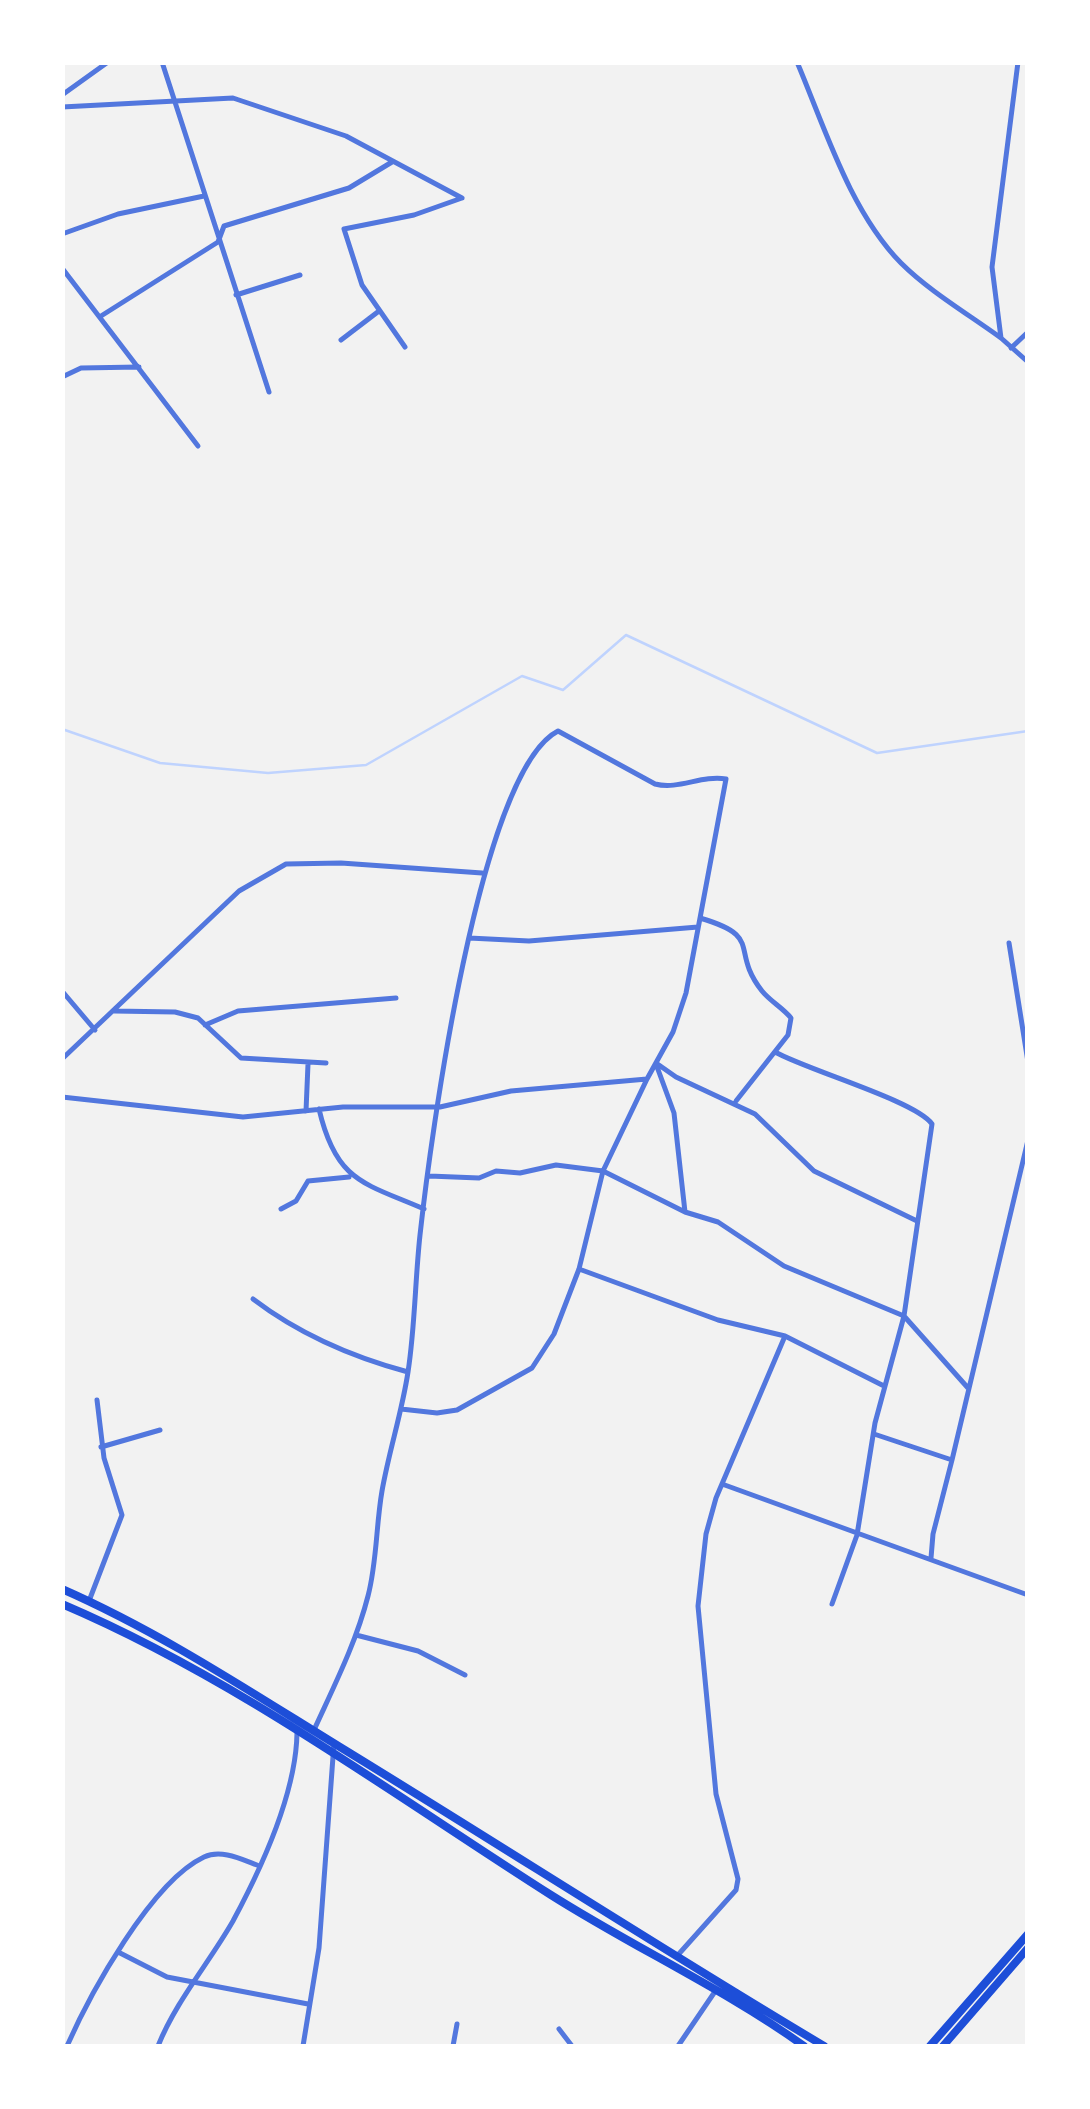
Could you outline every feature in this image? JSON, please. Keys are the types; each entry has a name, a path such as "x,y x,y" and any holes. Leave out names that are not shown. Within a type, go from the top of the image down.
{"main road":[{"path":"62,1589 314,1730 675,1958 824,2046"},
{"path":"62,1604 116,1627 297,1733 804,2046"},
{"path":"930,2046 1028,1934"},
{"path":"943,2046 1028,1948"}],"street":[{"path":"62,96 108,62"},
{"path":"162,62 269,392"},
{"path":"797,62 840,161 888,248 904,266 1028,362"},
{"path":"1001,338 992,267 1018,62"},
{"path":"62,107 233,98 304,120 462,198 414,214 344,229 362,285 405,347"},
{"path":"100,316 218,242 224,226 349,188 393,162"},
{"path":"62,234 118,214 206,196"},
{"path":"62,268 198,446"},
{"path":"236,295 300,274"},
{"path":"341,340 379,311"},
{"path":"1011,348 1028,332"},
{"path":"62,377 81,368 138,367"},
{"path":"314,1730 356,1635 369,1593 383,1488 408,1372 424,1209 469,938 482,873 521,771 549,736 561,731 655,784 667,787 726,779 686,993 673,1032 603,1171 579,1270 554,1334 532,1368 457,1410 437,1413 401,1409"},
{"path":"62,1060 239,891 286,864 341,863 482,873"},
{"path":"700,918 732,927 742,935 748,964 763,993 792,1018 788,1035 736,1101"},
{"path":"469,938 529,940 698,927"},
{"path":"1009,944 1028,1062"},
{"path":"62,991 95,1030"},
{"path":"205,1025 238,1011 396,998"},
{"path":"114,1012 175,1012 205,1025 241,1058 326,1063"},
{"path":"775,1052 930,1119 928,1166 904,1316 884,1386 857,1535 832,1604"},
{"path":"656,1063 676,1077 736,1101 755,1114 814,1172 917,1221"},
{"path":"656,1063 674,1114 685,1212"},
{"path":"306,1111 308,1064"},
{"path":"62,1097 243,1117 319,1110 440,1107 511,1092 647,1079"},
{"path":"319,1110 334,1152 352,1176 394,1200 424,1209"},
{"path":"932,1558 933,1534 1028,1140"},
{"path":"430,1176 479,1178 496,1171 520,1173 556,1165 603,1171 685,1212 718,1222 784,1266 904,1316 968,1388"},
{"path":"282,1208 296,1201 308,1181 352,1176"},
{"path":"579,1270 718,1320 785,1336 884,1386"},
{"path":"254,1299 297,1328 370,1362 408,1372"},
{"path":"675,1958 736,1890 738,1879 719,1815 698,1606 706,1534 722,1484 785,1336"},
{"path":"89,1601 122,1514 102,1446 97,1400"},
{"path":"102,1446 160,1430"},
{"path":"874,1434 952,1460"},
{"path":"722,1484 1028,1595"},
{"path":"356,1635 418,1651 466,1675"},
{"path":"158,2046 233,1920 288,1800 298,1763 297,1733"},
{"path":"303,2046 319,1948 334,1744"},
{"path":"67,2046 146,1909 206,1856 234,1856 257,1865"},
{"path":"120,1952 156,1974 308,2004"},
{"path":"678,2046 714,1993"},
{"path":"453,2046 458,2024"},
{"path":"558,2029 572,2046"}],"waterway":[{"path":"62,729 160,763 268,773 366,765 522,676 563,690 626,635 877,753 1028,731"}]}
